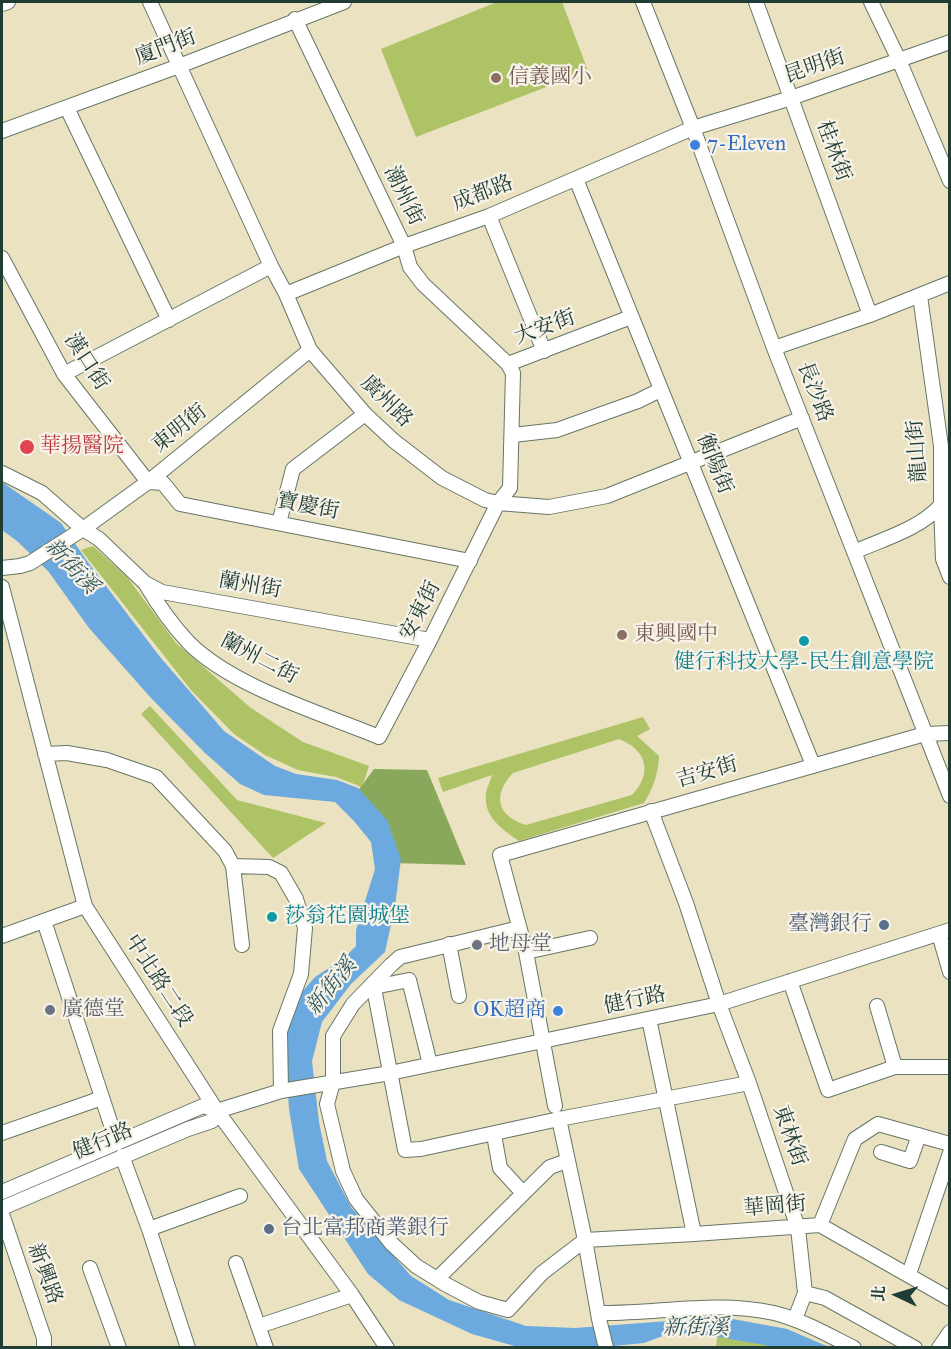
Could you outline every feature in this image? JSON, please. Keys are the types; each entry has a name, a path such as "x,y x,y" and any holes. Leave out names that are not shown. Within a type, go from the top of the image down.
{"street":[{"path":"2,4 8,2"},
{"name":"廣州路","path":"150,2 310,350 365,414 394,441 442,478 485,500 549,507 607,496 802,418"},
{"name":"廈門街","path":"2,130 67,108 344,2"},
{"name":"長沙路","path":"643,2 693,128 774,348 950,796"},
{"name":"桂林街","path":"756,2 870,315"},
{"path":"871,2 950,181"},
{"name":"潮州街","path":"295,19 404,246 410,267 423,284 508,364"},
{"name":"昆明街","path":"693,128 791,98 950,42"},
{"path":"67,108 169,320"},
{"name":"成都路","path":"286,294 404,246 489,216 693,128"},
{"name":"衡陽街","path":"576,179 813,765"},
{"path":"489,216 544,351"},
{"name":"漢口街","path":"2,260 64,374 148,482"},
{"path":"64,374 271,266"},
{"path":"774,348 870,315 950,283"},
{"name":"龍山街","path":"854,552 933,515 941,505 941,446 944,431 920,296"},
{"name":"大安街","path":"498,503 510,488 513,373 508,364 631,317"},
{"name":"東明街","path":"2,568 20,566 30,562 78,532 148,482 310,350"},
{"path":"513,435 557,430 638,401 660,390"},
{"path":"279,523 294,469 365,414"},
{"name":"蘭州街","path":"2,473 42,493 78,532 99,539 145,583 162,592 430,640"},
{"name":"寶慶街","path":"148,482 163,483 180,504 470,561"},
{"name":"安東街","path":"379,737 498,503"},
{"path":"941,505 943,559 950,577"},
{"name":"蘭州二街","path":"145,583 160,609 190,644 222,668 256,687 379,737"},
{"name":"中北路二段","path":"2,587 84,906 217,1111 352,1295 387,1347"},
{"name":"吉安街","path":"519,928 500,855 925,734 950,733"},
{"path":"45,754 67,753 107,760 156,777 225,851 233,866 242,945"},
{"name":"東林街","path":"651,811 686,903 798,1228 805,1293 795,1319"},
{"path":"233,866 268,867 281,873 296,899 305,928 302,974 280,1031 283,1091"},
{"path":"2,936 84,906"},
{"path":"44,921 117,1143"},
{"path":"585,1240 542,1273 508,1310 479,1302 416,1266 391,1243 356,1199 343,1171 327,1104 327,1083 333,1036 353,1004 400,957 519,928 526,952 557,1113 585,1240 606,1347"},
{"path":"944,932 950,972"},
{"name":"健行路","path":"2,1192 202,1106 217,1111 283,1091 390,1073 719,1004 944,932"},
{"path":"526,952 590,938"},
{"path":"449,944 459,996"},
{"path":"373,985 409,980 430,1064"},
{"path":"790,981 828,1090 895,1067 950,1067"},
{"path":"373,985 405,1150 494,1135 557,1113 667,1099 749,1083"},
{"path":"877,1006 895,1067"},
{"path":"649,1019 694,1234"},
{"path":"2,1133 102,1098"},
{"name":"健行路","path":"2,1208 122,1156 212,1121 217,1111"},
{"path":"820,1225 855,1139 878,1124 950,1144"},
{"path":"494,1135 500,1168 523,1193"},
{"path":"881,1152 910,1161 919,1135"},
{"path":"909,1274 943,1192 950,1153"},
{"path":"122,1156 188,1347"},
{"path":"437,1279 550,1167 567,1161"},
{"path":"149,1229 240,1196"},
{"name":"新興路","path":"2,1214 43,1344"},
{"name":"華岡街","path":"585,1240 820,1225 950,1299"},
{"path":"2,1246 36,1341 43,1344"},
{"path":"236,1263 266,1347"},
{"path":"90,1268 119,1347"},
{"path":"805,1293 825,1298 915,1347"},
{"path":"259,1326 352,1295"},
{"path":"600,1318 647,1312 732,1307 795,1319 854,1347"},
{"path":"939,1347 950,1332"}],"green space":[{"path":"497,2 562,2 588,71 416,137 381,49"},
{"path":"93,546 127,577 176,643 251,708 303,742 369,766 362,787 336,777 298,770 265,755 234,734 191,690 81,550"},
{"path":"150,706 237,800 326,823 273,858 141,714"},
{"path":"643,717 650,729 637,736 659,756 658,769 644,803 519,841 495,822 488,809 486,793 492,775 443,792 438,778","holes":["619,739 636,749 644,763 643,779 632,795 526,825 516,821 504,810 500,797 506,781 513,773"]},
{"path":"374,769 427,770 466,865 392,863 354,796"},
{"path":"718,1329 790,1348 716,1348"}],"water":[{"name":"新街溪","path":"2,482 61,523 160,657 224,731 275,766 296,774 337,780 358,788 387,820 401,859 395,906 385,952 351,984 322,1022 312,1061 319,1122 327,1161 351,1207 411,1276 449,1300 526,1326 575,1328 722,1317 787,1329 829,1347 776,1347 696,1333 668,1334 644,1343 603,1347 518,1347 472,1334 399,1300 368,1274 299,1169 289,1109 286,1064 288,1028 301,993 315,977 343,959 356,946 356,930 375,869 371,842 335,802 264,795 240,784 204,752 151,698 89,628 48,571 2,530"}],"place":[{"name":"信義國小","path":"496,78"},
{"name":"7-Eleven","path":"695,145"},
{"name":"華揚醫院","path":"27,447"},
{"name":"東興國中","path":"622,635"},
{"name":"健行科技大學-民生創意學院","path":"804,641"},
{"name":"莎翁花園城堡","path":"272,917"},
{"name":"臺灣銀行","path":"884,925"},
{"name":"地母堂","path":"477,945"},
{"name":"廣德堂","path":"50,1010"},
{"name":"OK超商","path":"558,1011"},
{"name":"台北富邦商業銀行","path":"269,1229"}]}
